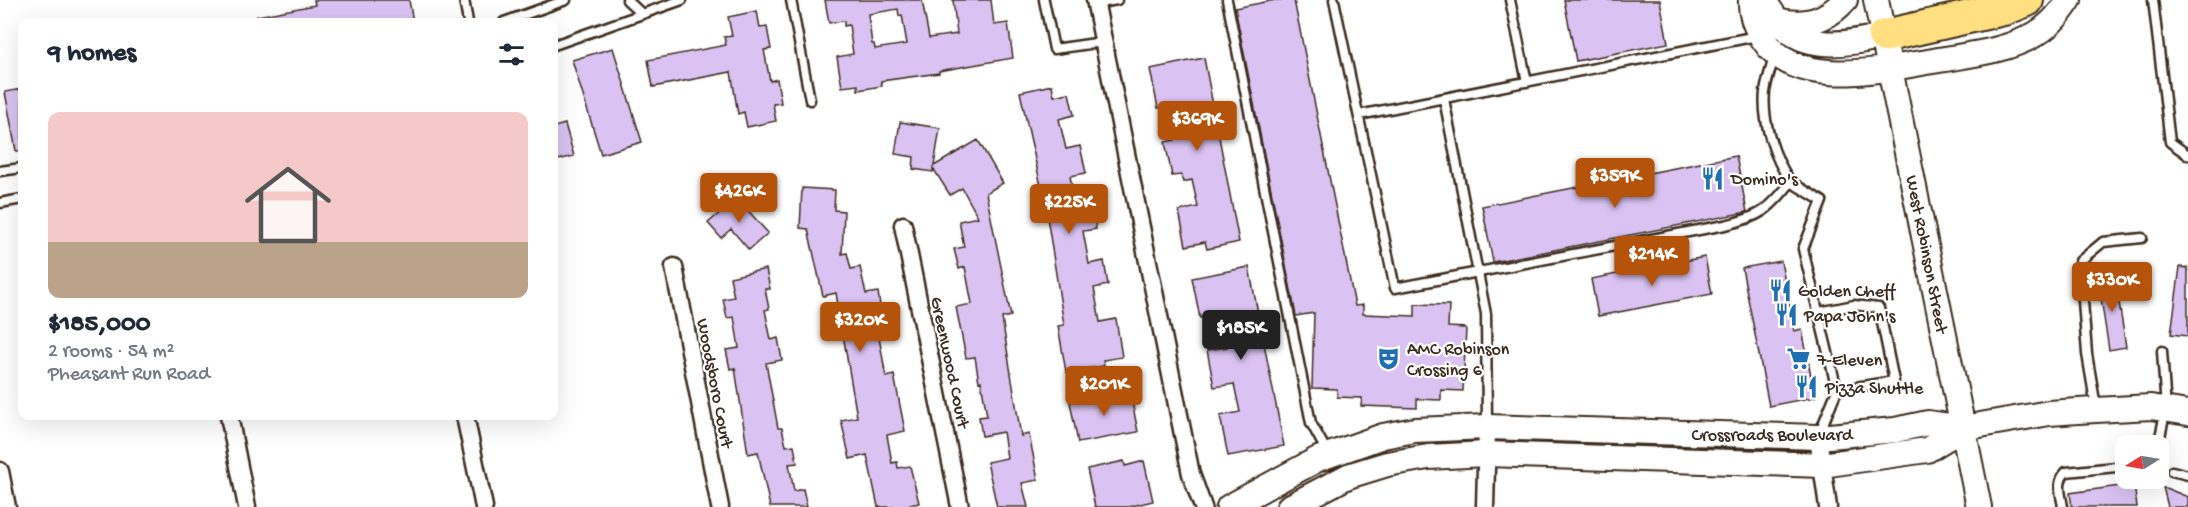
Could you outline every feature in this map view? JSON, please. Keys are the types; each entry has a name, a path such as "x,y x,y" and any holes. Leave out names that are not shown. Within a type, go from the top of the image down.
{"highway":[{"path":"1934,0 1956,11 1978,15"},
{"path":"1884,36 2004,9 2027,0"}],"street":[{"path":"1751,0 1753,18 1796,65 1824,72 1890,68 1968,55 2015,44 2046,27 2061,13 2069,0"},
{"path":"1763,0 1771,36"},
{"path":"1771,36 1792,24 1815,21 1830,14 1845,0"},
{"name":"West Robinson Street","path":"1876,0 1979,507"},
{"path":"1095,2 1191,474 1203,507"},
{"path":"1771,36 1799,36 1821,44 1843,44 1884,36"},
{"name":"Greenwood Court","path":"903,225 960,507"},
{"name":"Woodsboro Court","path":"674,267 720,507"},
{"path":"1963,428 2049,413 2151,407 2177,411"},
{"path":"230,420 247,507"},
{"path":"466,420 484,507"},
{"name":"Crossroads Boulevard","path":"1289,507 1330,484 1387,464 1428,457 1747,436 1818,437 1895,430 1928,423 1963,428"},
{"path":"1485,507 1487,427"},
{"name":"Crossroads Boulevard","path":"1229,507 1318,459 1383,436 1415,430 1487,427 1629,445 1822,465 1927,450 1963,428"},
{"path":"1818,437 1828,507"},
{"path":"0,471 7,507"}],"lane":[{"path":"464,0 467,18"},
{"path":"515,18 566,0"},
{"path":"627,0 642,14"},
{"path":"558,44 682,0"},
{"path":"790,0 810,99"},
{"path":"1044,0 1054,50 1103,42"},
{"path":"1095,2 1117,0"},
{"path":"1227,0 1311,423 1329,455"},
{"path":"1334,0 1395,288 1741,221 1764,212 1791,182"},
{"path":"1510,0 1527,82"},
{"path":"2153,0 2170,142 2188,155"},
{"path":"1359,116 1771,36 1765,106 1773,146 1791,182 1822,201 1803,249 1838,390 1818,437"},
{"path":"1444,99 1486,314 1487,427"},
{"path":"0,171 18,169"},
{"path":"0,203 18,200"},
{"path":"2096,410 2087,354 2080,261 2103,243 2142,237"},
{"path":"1819,312 1854,305 1879,308 1894,381 1838,390"},
{"path":"2162,351 2177,411 2164,435"},
{"path":"2063,507 2059,484 2066,472 2115,467"},
{"path":"2172,471 2188,475"}],"building":[{"path":"314,0 409,0 412,18 257,18 257,16 315,5"},
{"path":"825,0 922,0 929,38 957,34 953,0 991,0 994,25 1008,23 1013,58 939,71 939,73 881,81 882,86 858,90 858,85 842,87 837,57 853,54 849,25 844,26 844,21 829,23","holes":["898,9 899,16 902,15 907,44 875,49 872,44 868,14"]},
{"path":"1275,0 1294,0 1355,306 1363,305 1363,314 1415,316 1415,304 1449,305 1448,327 1466,328 1463,391 1441,390 1441,400 1417,399 1417,408 1361,406 1362,398 1337,397 1337,389 1312,388 1314,313 1296,316 1235,8"},
{"path":"1564,0 1660,0 1668,43 1576,61"},
{"path":"757,11 760,28 767,27 771,49 764,50 770,81 777,79 781,103 773,104 776,121 747,127 744,112 738,114 731,72 653,87 648,60 726,45 724,37 732,36 728,17"},
{"path":"613,48 642,142 601,154 572,60"},
{"path":"1204,58 1239,242 1207,249 1205,242 1186,246 1179,211 1198,207 1192,180 1183,182 1181,175 1172,176 1165,142 1175,140 1170,114 1168,106 1158,108 1150,69"},
{"path":"1052,85 1054,96 1069,93 1074,115 1059,119 1066,149 1080,146 1086,173 1070,176 1076,209 1093,206 1096,229 1083,231 1089,264 1104,261 1108,285 1094,288 1100,322 1116,319 1122,357 1103,360 1104,366 1066,372 1058,326 1064,325 1045,204 1020,92"},
{"path":"18,90 18,151 16,151 5,92"},
{"path":"900,122 940,128 934,166 978,140 1003,183 986,193 1011,316 1002,318 1021,436 1029,434 1038,480 1022,483 1028,507 997,507 987,462 1007,458 1003,432 982,436 979,417 987,416 981,381 979,382 975,357 966,358 956,307 972,304 965,267 959,269 954,249 964,247 959,221 978,217 962,188 950,195 933,168 933,172 913,169 914,157 895,154"},
{"path":"565,124 574,156 558,160 558,126"},
{"path":"1736,156 1747,212 1493,262 1482,206"},
{"path":"802,188 835,190 834,210 844,211 842,254 847,253 851,269 860,267 866,294 878,292 882,319 876,320 886,377 894,375 905,431 887,435 892,463 897,462 898,468 910,466 919,503 902,507 878,507 867,455 850,459 841,420 857,417 836,293 823,296 808,229 800,228"},
{"path":"737,198 768,233 749,250 731,229 721,238 708,223"},
{"path":"1705,257 1712,294 1598,316 1591,279"},
{"path":"1781,261 1794,331 1802,329 1815,397 1769,406 1742,268"},
{"path":"1249,267 1284,446 1228,456 1220,416 1240,412 1234,384 1214,387 1207,350 1227,347 1222,319 1219,314 1200,318 1192,278"},
{"path":"2180,267 2188,268 2188,336 2171,334"},
{"path":"766,269 770,289 765,289 769,309 765,310 771,340 778,338 782,360 766,363 778,428 782,428 786,446 794,445 797,463 789,464 794,491 803,489 807,507 770,507 758,452 748,454 735,368 730,369 726,350 739,348 734,317 727,318 723,299 734,297 730,277"},
{"path":"2115,277 2126,347 2109,350 2098,279"},
{"path":"1130,391 1138,432 1078,443 1070,402"},
{"path":"1124,461 1125,466 1144,461 1153,501 1128,507 1095,507 1087,469"},
{"path":"2115,487 2115,489 2135,489 2137,507 2072,507 2070,493"},
{"path":"2164,489 2188,497 2188,507 2168,507"}],"place":[{"name":"Domino's","path":"1713,178"},
{"name":"Golden Cheff","path":"1780,290"},
{"name":"Papa John's","path":"1786,315"},
{"name":"AMC Robinson Crossing 6","path":"1389,358"},
{"name":"7-Eleven","path":"1799,359"},
{"name":"Pizza Shuttle","path":"1807,387"}]}
